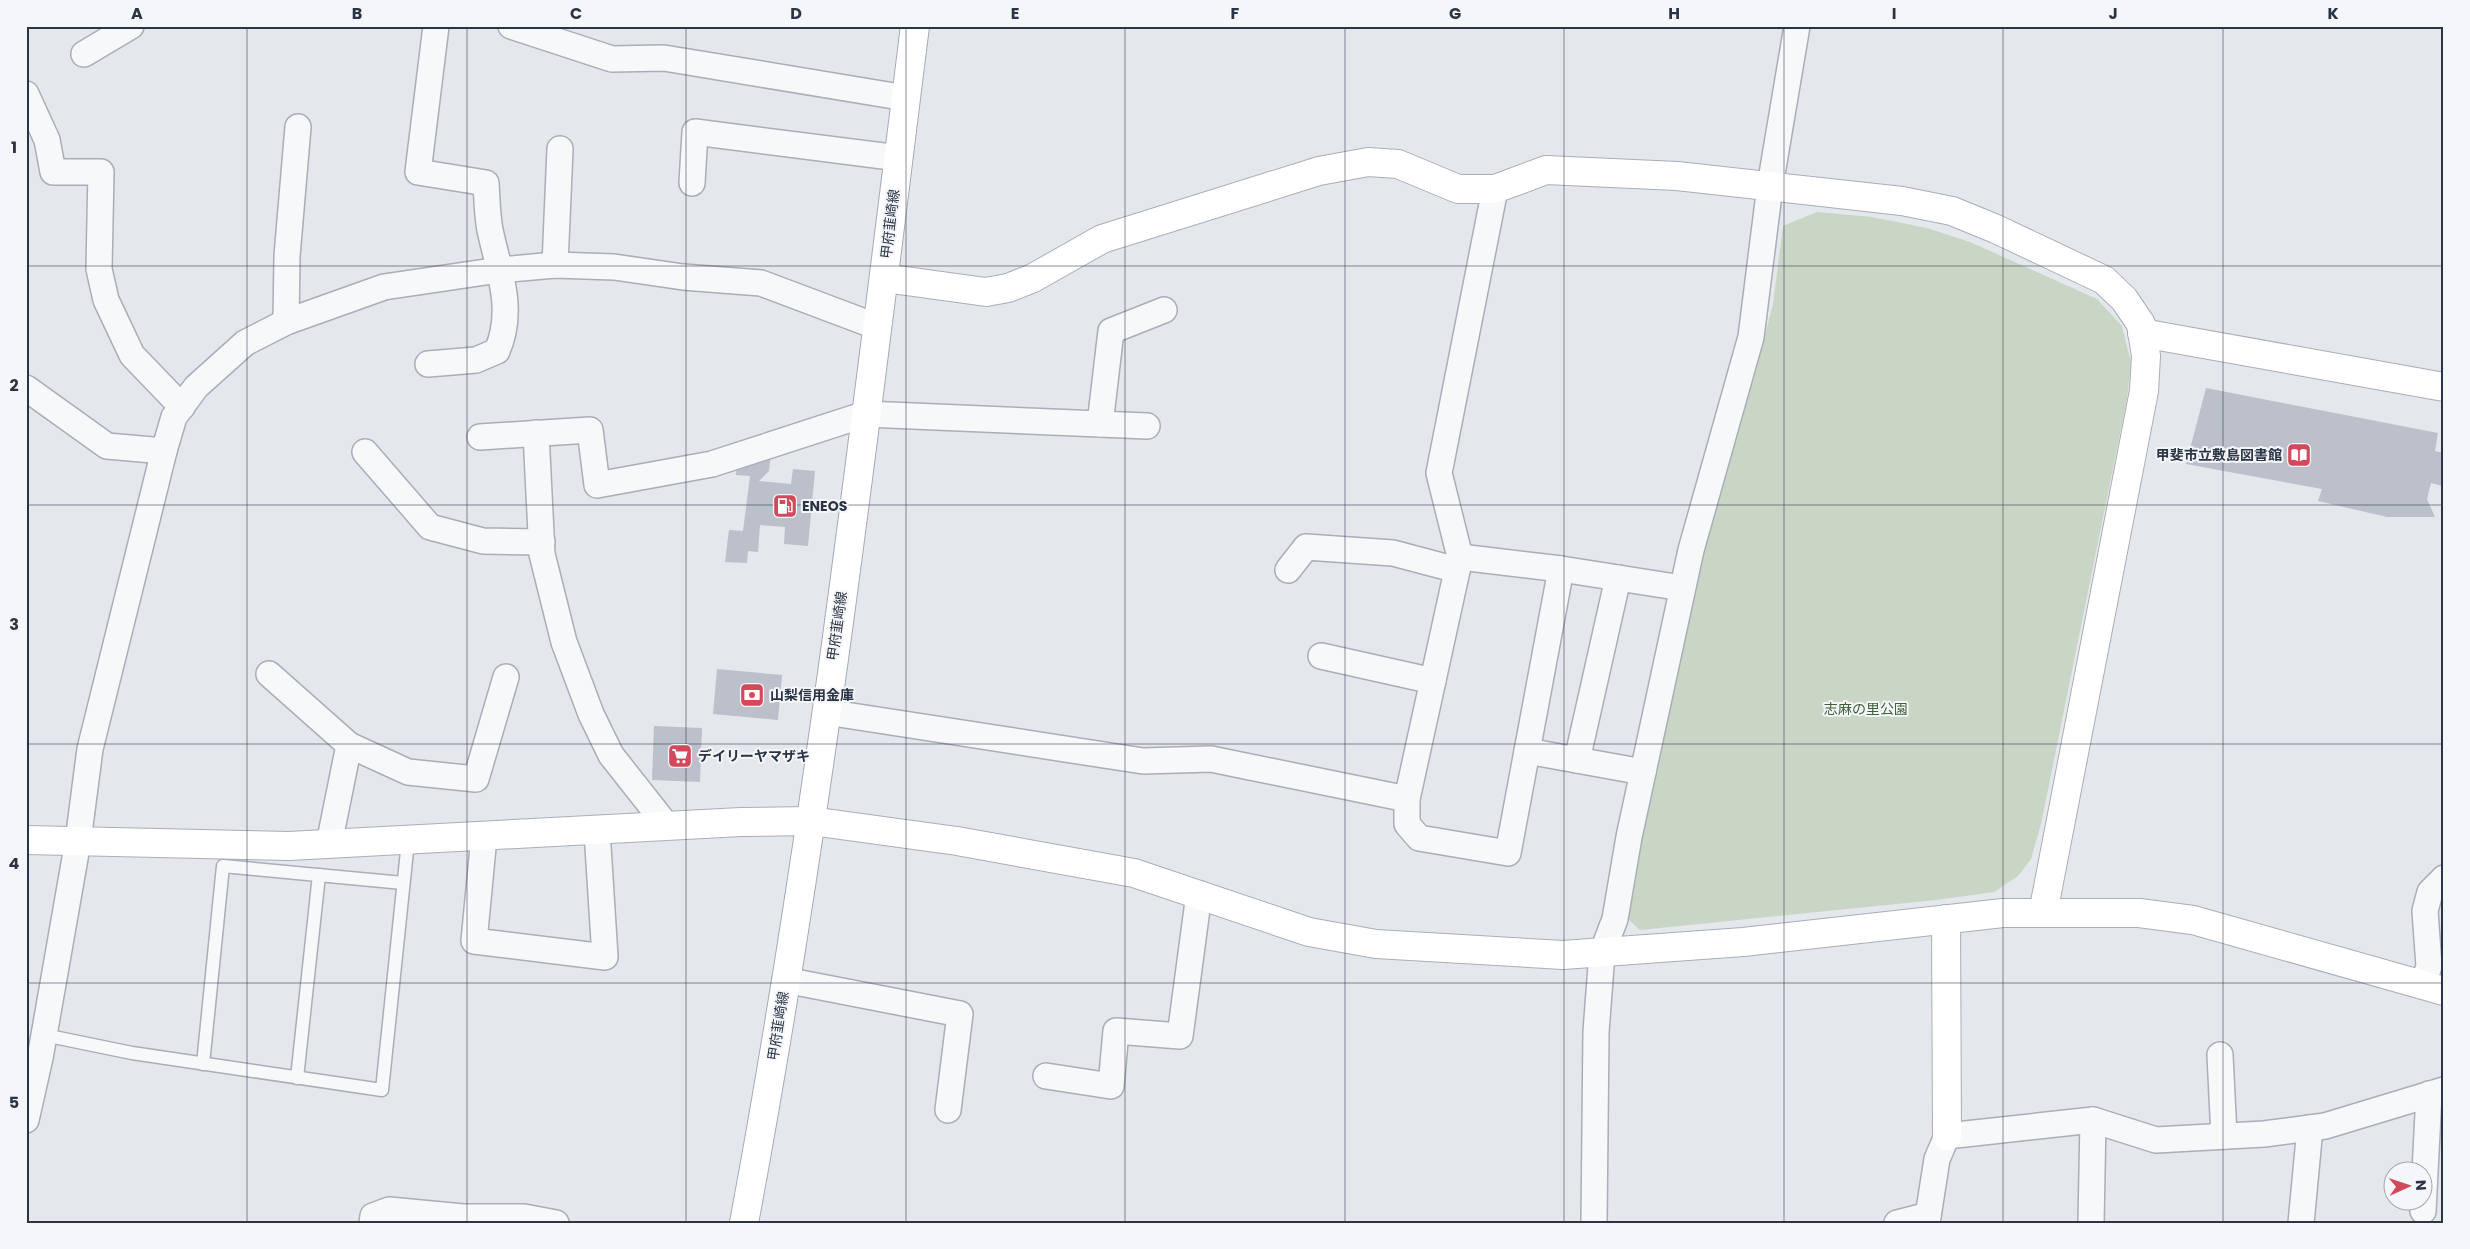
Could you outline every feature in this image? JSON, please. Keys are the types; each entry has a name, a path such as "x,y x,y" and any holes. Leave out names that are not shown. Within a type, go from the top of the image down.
{"street":[{"path":"84,54 131,26"},
{"path":"428,364 476,360 497,352 503,337 507,306 489,227 486,183 418,172 436,26"},
{"path":"511,26 549,32 612,59 664,58 906,98"},
{"name":"甲府韮崎線","path":"744,1223 811,821 878,327 915,26"},
{"path":"1594,1223 1596,1032 1602,953 1615,919 1643,772 1690,550 1751,337 1770,186 1797,26"},
{"path":"26,94 47,140 53,172 101,172 99,269 106,300 132,355 182,407"},
{"path":"286,322 287,256 298,127"},
{"path":"692,183 696,132 899,158"},
{"path":"556,265 560,149"},
{"path":"884,278 986,292 1008,288 1033,278 1102,239 1319,171 1368,162 1398,164 1458,189 1495,189 1546,170 1570,169 1677,176 1902,201 1952,211 1996,229 2104,280 2124,299 2141,324 2146,356 2144,392 2043,913"},
{"path":"1495,189 1439,473 1458,564 1407,799 1407,824 1419,838 1508,852 1561,569"},
{"path":"26,1120 37,1050 78,841 90,749 164,451 174,417 196,387 245,343 286,322 384,287 499,270 556,265 614,268 683,277 761,283 878,327"},
{"path":"1100,424 1111,331 1164,310"},
{"path":"2142,333 2444,387"},
{"path":"26,388 107,446 164,451"},
{"path":"480,437 590,430 597,485 712,464 866,414 1147,426"},
{"path":"536,433 542,554 564,642 591,714 611,755 667,826"},
{"path":"365,452 430,527 483,541 542,542"},
{"path":"1288,570 1306,547 1393,552 1458,564 1561,569 1682,588"},
{"path":"1577,760 1618,578"},
{"path":"1321,656 1433,681"},
{"path":"269,674 349,745 408,772 476,780 506,677"},
{"path":"826,712 1143,761 1211,759 1407,799"},
{"path":"329,844 349,745"},
{"path":"1527,751 1643,772"},
{"path":"26,840 288,846 667,826 811,821 957,841 1134,873 1199,894 1258,917 1309,932 1376,944 1563,956 1743,942 2003,913 2139,913 2193,920 2434,988 2429,966 2425,911 2430,892 2444,878"},
{"path":"484,837 474,941 605,957 597,830"},
{"path":"1046,1076 1111,1086 1116,1031 1180,1036 1199,894"},
{"path":"1897,1223 1927,1219 1937,1159 1947,1136 1946,920"},
{"path":"785,980 960,1014 948,1110"},
{"path":"2220,1055 2224,1136"},
{"path":"1947,1136 2093,1120 2156,1140 2224,1136 2325,1126 2436,1092 2428,1162"},
{"path":"2091,1223 2093,1120"},
{"path":"2301,1223 2310,1128"},
{"path":"372,1223 374,1216 389,1210 464,1217 524,1217 556,1223"}],"lane":[{"path":"37,1050 132,1053 382,1090 408,841"},
{"path":"203,1064 223,866 403,883"},
{"path":"297,1078 319,875"}],"green space":[{"name":"志麻の里公園","path":"1817,212 1872,217 1927,228 1970,242 2097,299 2122,326 2131,363 2127,399 2041,824 2031,859 2018,876 1994,892 1936,900 1640,930 1628,919 1630,898 1648,795 1698,567 1756,370 1773,304 1783,226"}],"building":[{"path":"2206,388 2438,433 2435,451 2444,453 2444,484 2442,486 2431,483 2427,499 2435,517 2387,517 2318,501 2322,489 2186,464"},
{"path":"771,453 769,471 759,481 791,484 793,469 815,471 808,546 784,544 785,527 760,525 758,552 748,551 747,563 725,562 729,530 743,531 750,476 736,475 737,460"},
{"path":"717,669 782,675 778,720 713,714"},
{"path":"654,726 702,728 700,782 652,780"}],"place":[{"name":"甲斐市立敷島図書館","path":"2299,455"},
{"name":"ENEOS","path":"785,506"},
{"name":"山梨信用金庫","path":"752,695"},
{"name":"デイリーヤマザキ","path":"680,756"}]}
